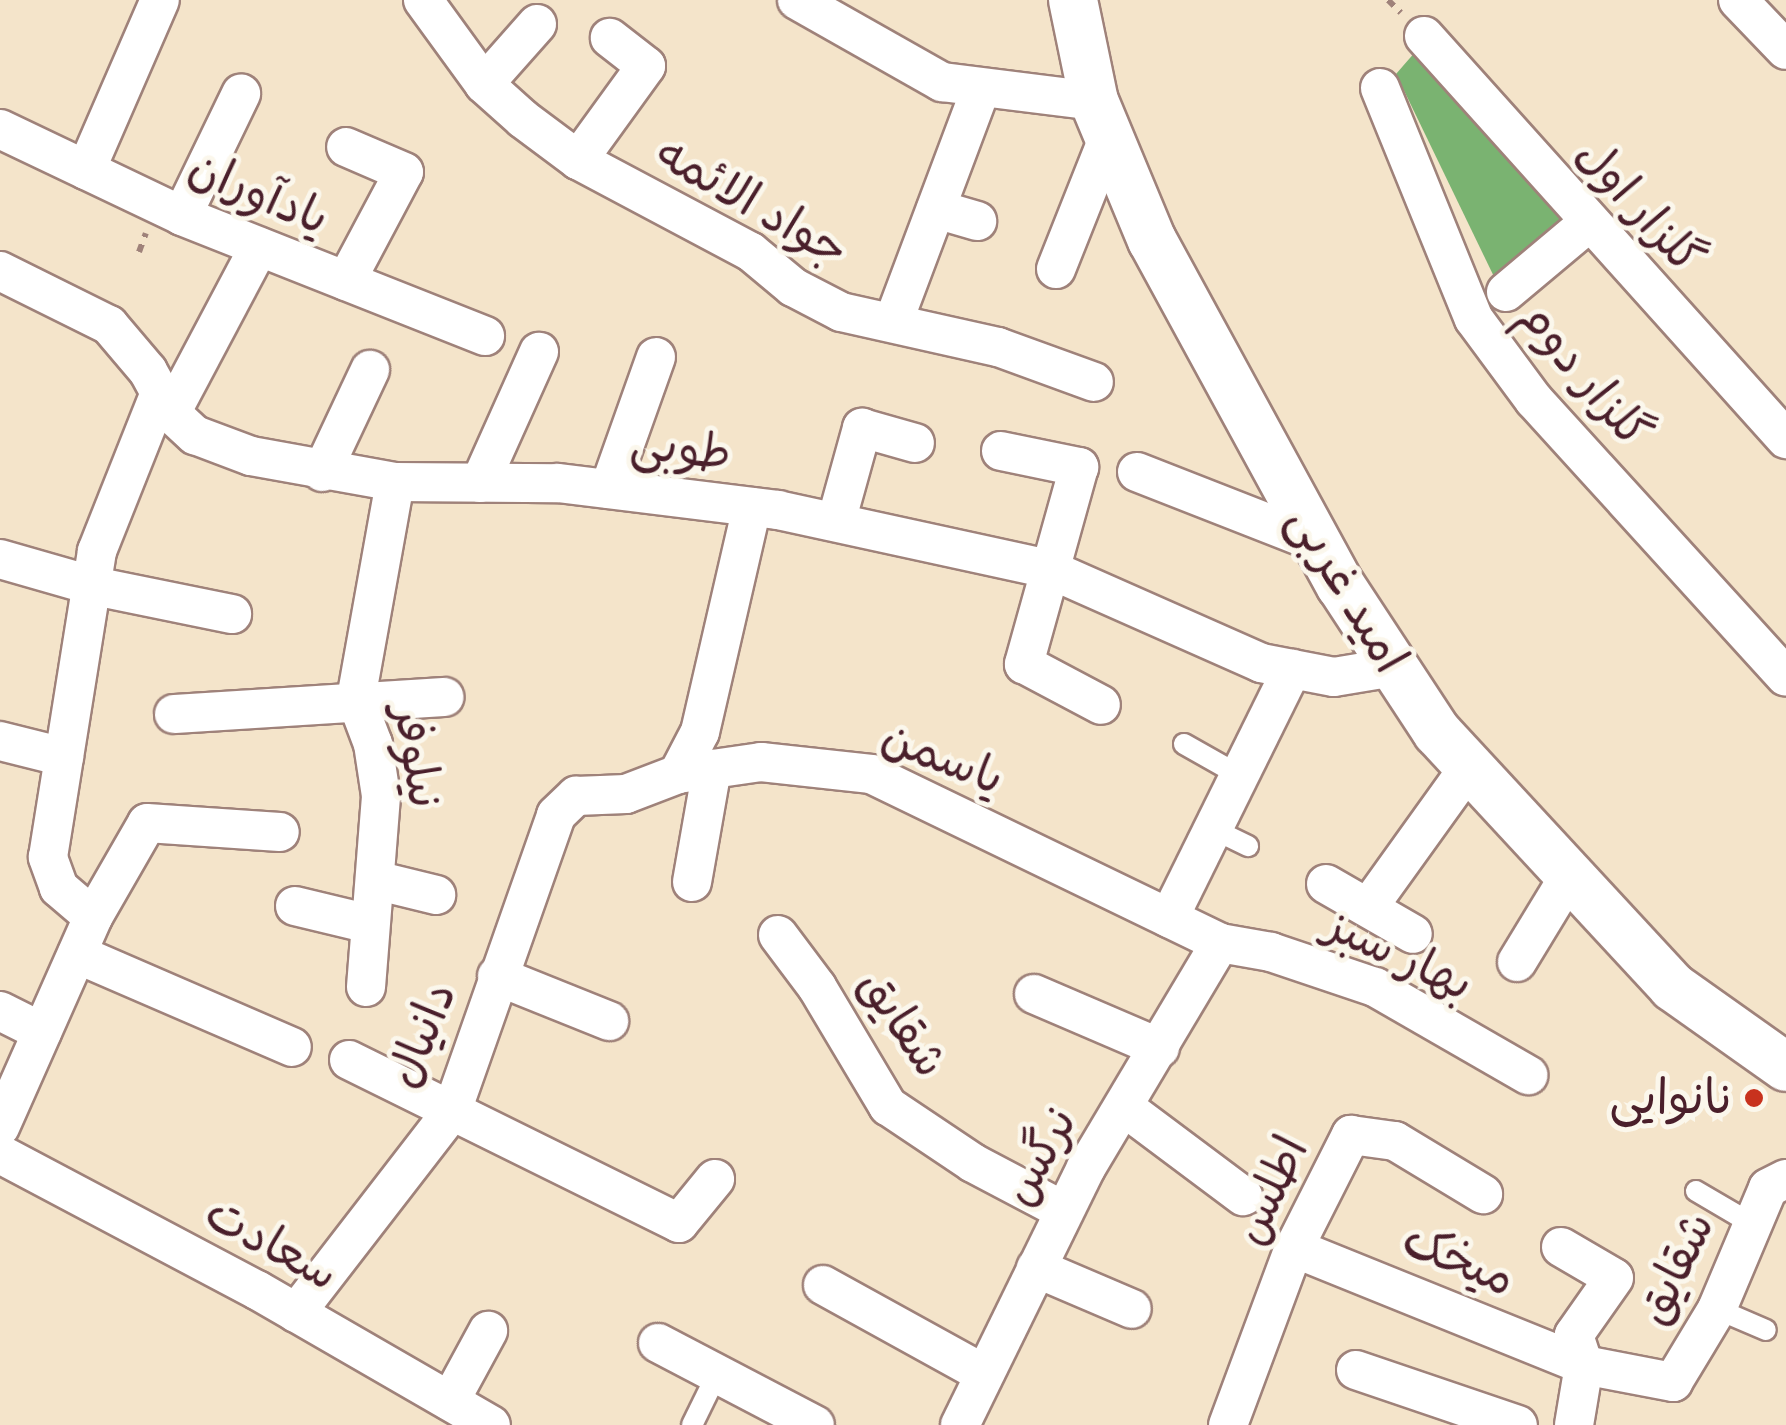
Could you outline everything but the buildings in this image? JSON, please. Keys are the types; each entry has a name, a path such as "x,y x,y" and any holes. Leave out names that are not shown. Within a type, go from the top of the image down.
{"street":[{"path":"86,170 160,0"},
{"name":"جواد الائمه","path":"422,0 484,84 578,160 750,252 826,304 998,347 1094,382"},
{"path":"796,0 942,82 1102,118 1056,269"},
{"name":"امید غربی","path":"1074,0 1102,118 1152,240 1316,542 1394,667 1469,767 1672,987 1786,1067"},
{"path":"1738,0 1786,50"},
{"path":"484,84 537,24"},
{"name":"گلزار اول","path":"1424,36 1588,224 1786,439"},
{"path":"578,160 646,66 610,38"},
{"name":"گلزار دوم","path":"1380,88 1474,319 1534,400 1786,677"},
{"path":"894,320 981,89"},
{"path":"182,216 241,94"},
{"name":"یادآوران","path":"0,129 182,216 485,336"},
{"path":"346,147 404,172 346,281"},
{"path":"936,209 976,221"},
{"path":"1506,292 1588,224"},
{"path":"94,917 59,888 48,857 97,551 166,403 260,247"},
{"name":"طوبی","path":"0,272 109,325 166,403 195,435 322,472 395,482 609,489 836,522 1049,569 1261,663 1334,676 1394,667"},
{"path":"480,483 539,352"},
{"path":"609,489 656,357"},
{"path":"322,472 370,370"},
{"path":"836,522 862,428 915,443"},
{"path":"1002,452 1079,468 1024,664 1101,704"},
{"path":"1137,472 1316,542"},
{"name":"نیلوفر","path":"366,987 370,924 378,881 381,796 373,744 356,699 395,482"},
{"path":"692,882 700,732 752,507"},
{"path":"0,559 94,586 232,614"},
{"path":"1169,918 1292,669"},
{"path":"174,714 356,699 444,698"},
{"path":"0,741 64,757"},
{"name":"یاسمن","path":"556,816 576,796 626,794 695,772 761,762 871,774 1220,943"},
{"path":"1370,905 1469,767"},
{"name":"دانیال","path":"296,1313 452,1111 556,816"},
{"path":"0,1126 94,917 147,823 280,832"},
{"path":"1517,962 1570,875"},
{"path":"378,881 436,895"},
{"path":"1326,884 1370,905 1413,934"},
{"path":"295,906 370,924"},
{"name":"شقایق","path":"778,935 818,986 888,1106 973,1164 1064,1211"},
{"name":"نرگس","path":"960,1425 1064,1211 1220,943"},
{"name":"بهار سبز","path":"1220,943 1270,952 1375,987 1528,1076"},
{"path":"77,954 292,1047"},
{"path":"497,976 609,1021"},
{"path":"1034,994 1160,1048"},
{"path":"0,1012 42,1032"},
{"path":"349,1060 679,1223 715,1179"},
{"path":"1124,1106 1243,1196"},
{"name":"اطلس","path":"1228,1425 1294,1248 1350,1135 1395,1142 1482,1194"},
{"name":"سعادت","path":"0,1154 296,1313 491,1425"},
{"name":"شقایق","path":"1574,1425 1584,1365 1673,1382 1717,1309 1768,1188 1786,1178"},
{"path":"1561,1247 1614,1278 1574,1335 1584,1365"},
{"name":"میخک","path":"1294,1248 1584,1365"},
{"path":"1036,1268 1132,1309"},
{"path":"823,1284 984,1374"},
{"path":"450,1402 488,1331"},
{"path":"658,1342 816,1425"},
{"path":"1356,1370 1518,1425"}],"lane":[{"path":"1184,744 1239,776"},
{"path":"1213,828 1248,846"},
{"path":"1696,1192 1752,1224"},
{"path":"1717,1309 1766,1330"},
{"path":"692,1425 717,1374"}],"green space":[{"path":"1423,43 1571,223 1499,287 1396,74"}],"place":[{"name":"نانوایی","path":"1754,1098"}]}
